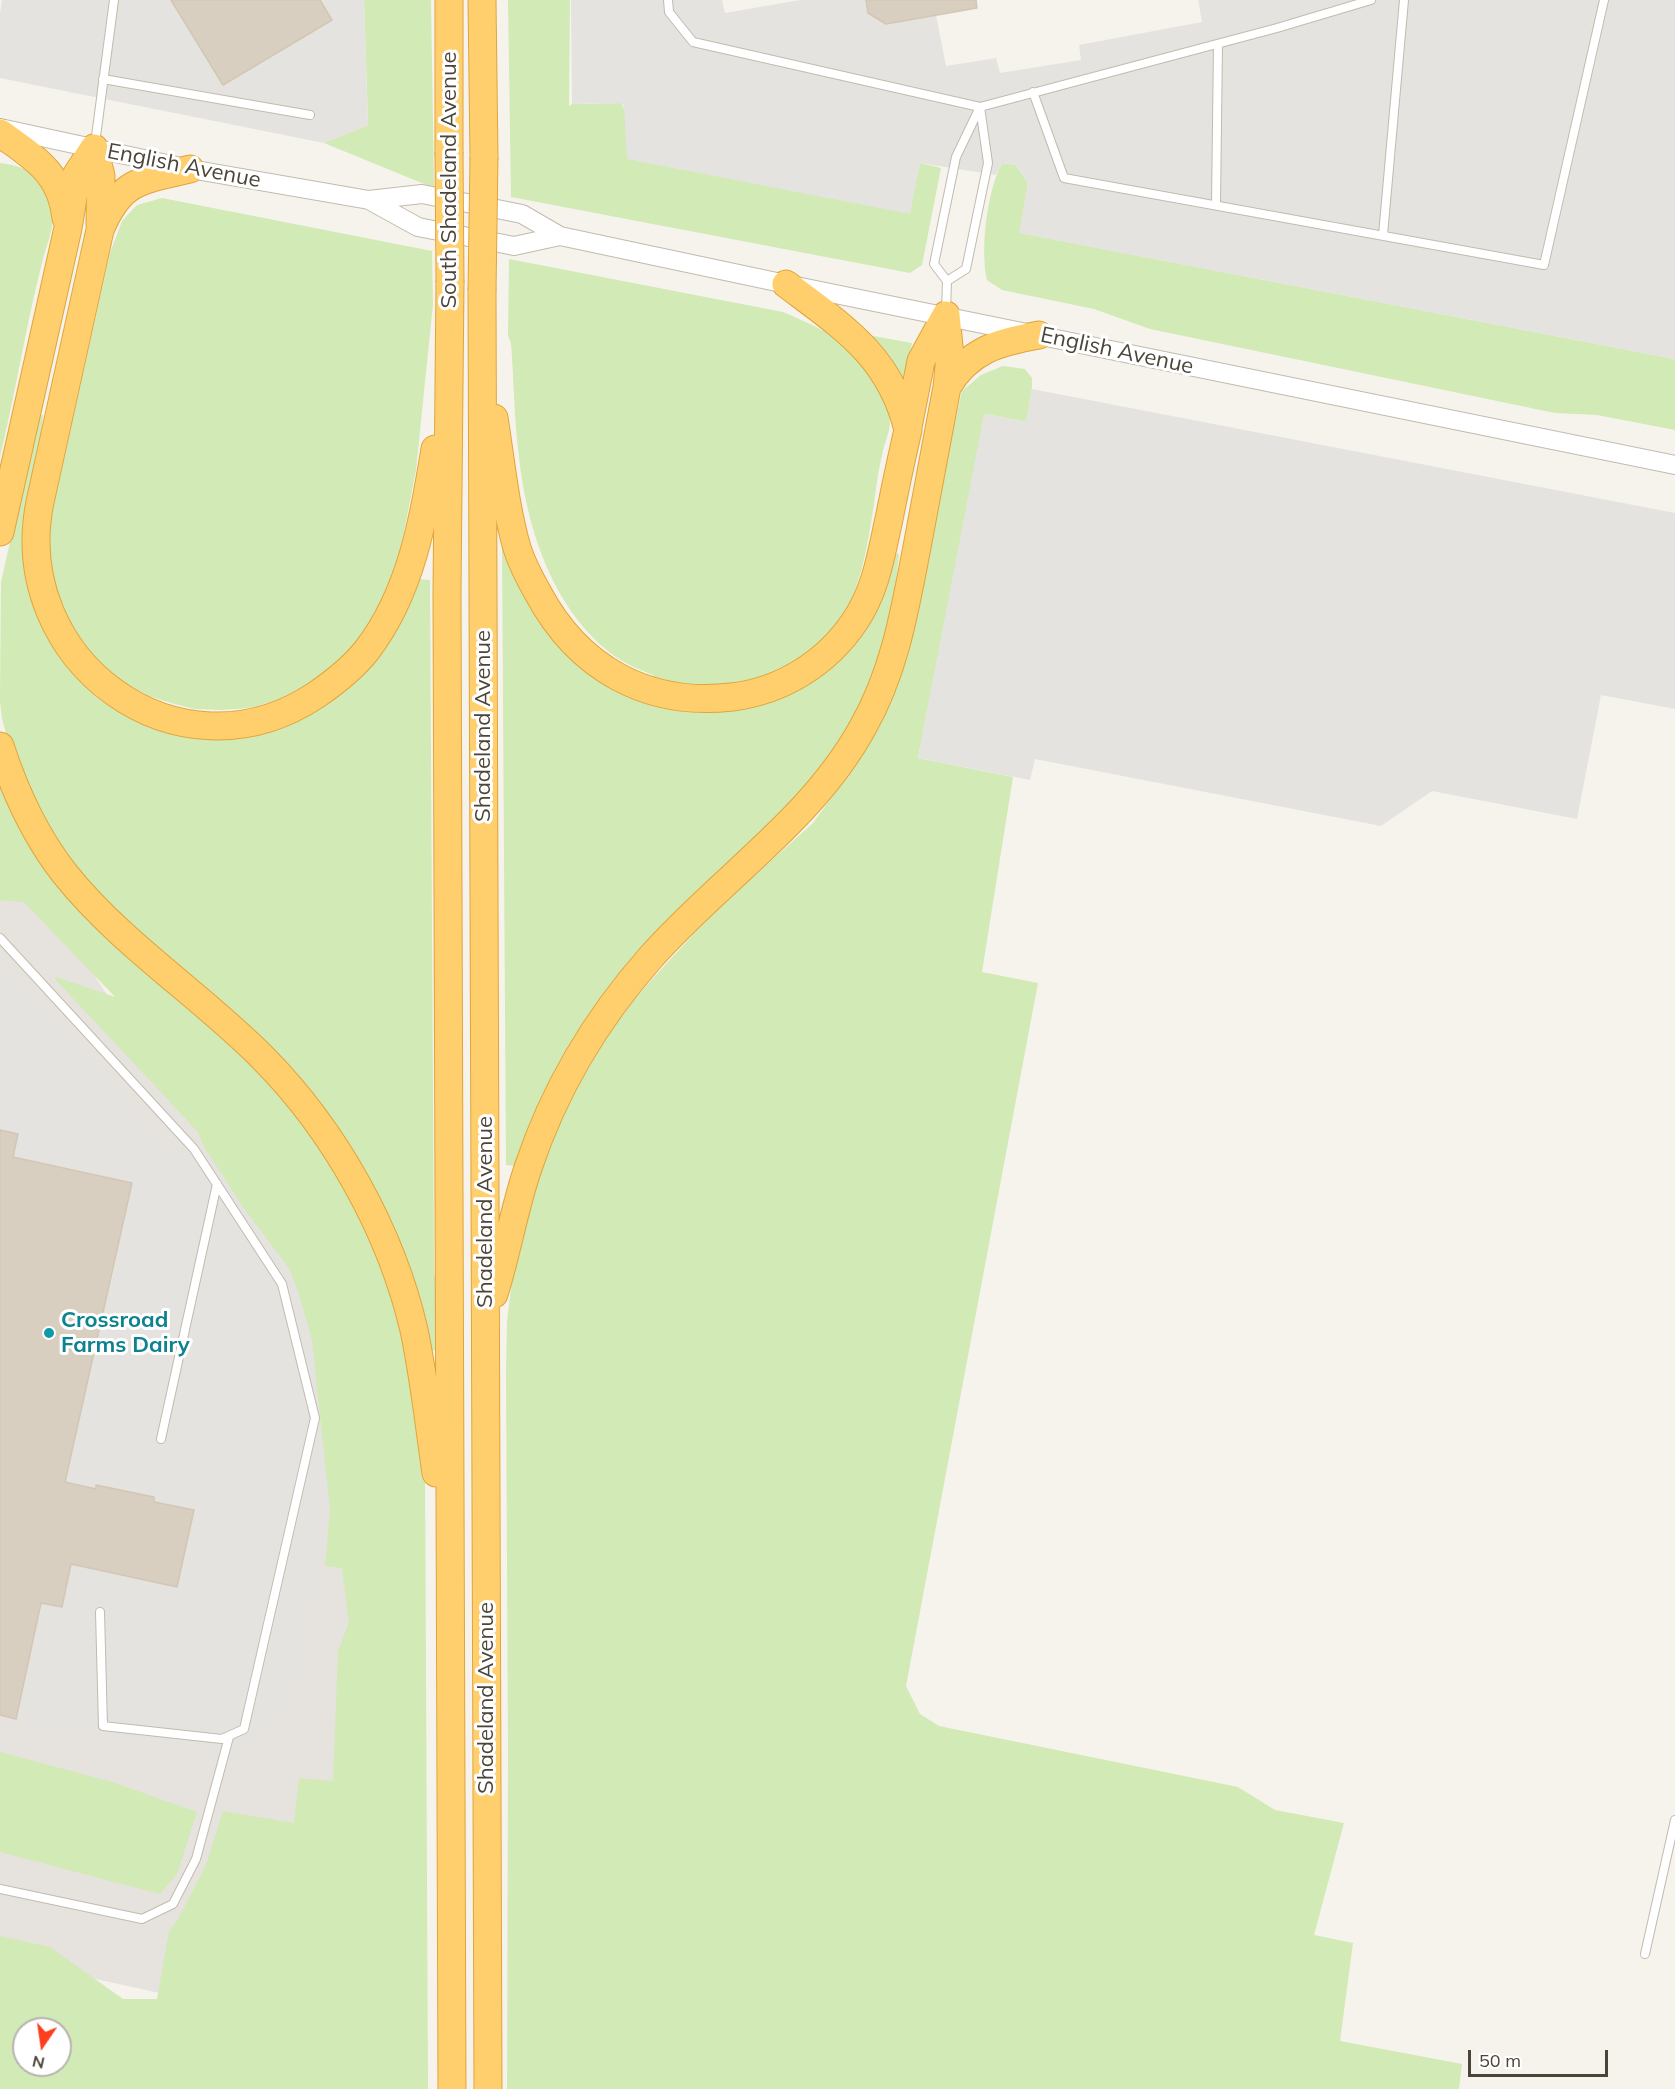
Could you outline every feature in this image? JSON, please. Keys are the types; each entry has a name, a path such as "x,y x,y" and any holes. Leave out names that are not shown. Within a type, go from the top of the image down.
{"highway":[{"name":"South Shadeland Avenue","path":"448,359 449,0"},
{"name":"South Shadeland Avenue","path":"481,335 484,157 482,0"},
{"path":"0,133 50,172 63,199 68,228"},
{"path":"0,532 68,228 77,174 94,148"},
{"path":"94,148 101,176 100,230 38,510 36,555 47,605 58,629 77,658 108,689 123,700 158,717 190,724 225,726 277,716 298,706 349,671 379,633 390,613 410,562 422,524 448,359"},
{"path":"100,230 110,208 124,190 139,182 190,169"},
{"path":"786,284 845,328 864,346 893,389 908,430"},
{"path":"486,1321 502,1268 518,1201 534,1152 561,1089 595,1030 625,988 653,955 817,794 838,767 865,724 886,677 899,635 947,387 950,357 946,315"},
{"path":"481,335 513,532 520,557 545,606 560,627 588,657 620,679 670,697 716,699 743,696 776,686 814,665 839,642 860,614 877,575 921,361 946,315"},
{"name":"Shadeland Avenue","path":"481,335 488,2089"},
{"path":"947,387 956,372 990,346 1039,335"},
{"name":"Shadeland Avenue","path":"448,359 452,2089"},
{"path":"0,746 27,815 63,873 97,911 264,1059 314,1119 360,1192 389,1255 413,1329 422,1371 450,1567"}],"street":[{"name":"English Avenue","path":"0,128 190,169 369,200 422,194 522,214 560,236 1675,465"},
{"name":"English Avenue","path":"369,200 418,227 514,246 560,236"}],"lane":[{"path":"94,148 114,0"},
{"path":"668,0 669,12 693,42 980,108 1371,0"},
{"path":"1383,235 1404,0"},
{"path":"1033,92 1064,178 1544,265 1604,0"},
{"path":"1216,205 1218,44"},
{"path":"103,79 310,115"},
{"path":"947,281 966,269 988,163 980,108"},
{"path":"946,315 947,281 934,264 956,157 980,108"},
{"path":"0,938 194,1149 217,1184 282,1284 315,1418 244,1729 222,1739 103,1726 100,1612"},
{"path":"161,1439 217,1184"},
{"path":"0,1889 142,1919 173,1904 196,1859 229,1737"},
{"path":"1645,1954 1675,1820"}],"shaded area":[{"path":"2,0 171,0 223,85 332,20 320,0 364,0 368,125 324,143 0,78"},
{"path":"571,0 722,0 725,13 800,0 866,0 868,13 886,24 936,15 946,66 996,58 1000,73 1081,60 1079,45 1202,22 1198,0 1675,0 1675,359 1019,233 1028,183 1016,165 1002,163 996,175 920,163 910,214 627,159 624,106 621,103 572,104"},
{"path":"1032,389 1675,513 1675,709 1601,695 1577,819 1432,791 1381,826 1035,759 1030,780 918,758 984,414 1026,422"},
{"path":"0,855 17,859 106,993 263,1165 344,1314 379,1994 164,1994 0,1958"},
{"path":"0,965 167,1145 172,1159 208,1153 242,1206 290,1270 300,1298 312,1341 330,1511 293,1691 281,1720 253,1745 233,1758 29,1719 16,1719 41,1603 62,1607 66,1586 51,1559 177,1587 194,1511 154,1502 154,1497 97,1485 96,1489 73,1484 71,1492 64,1490 131,1183 13,1157 18,1134 0,1130"}],"green space":[{"path":"364,0 431,0 434,188 324,143 368,125"},
{"path":"508,0 570,0 569,106 572,104 621,103 625,110 909,213 920,163 941,168 922,265 910,273 511,197"},
{"path":"0,163 20,167 35,176 46,190 54,215 31,308 0,457"},
{"path":"1002,163 1016,165 1028,183 1020,233 1675,359 1675,430 1597,415 1555,413 1150,329 1094,309 1002,290 987,280 984,253 986,220 992,189"},
{"path":"162,198 432,251 433,304 416,470 398,563 387,591 367,627 341,661 310,683 280,699 250,708 194,709 149,696 113,677 85,651 48,577 49,526 110,253 122,221 137,205"},
{"path":"509,259 783,312 837,339 848,346 864,362 886,404 890,424 879,467 865,557 850,601 839,621 824,639 805,655 772,674 728,687 703,688 651,681 653,675 616,657 594,639 576,617 560,594 547,568 537,541 523,485 516,428 511,343 508,336"},
{"path":"863,334 912,343 903,386"},
{"path":"1003,366 1025,369 1032,378 1026,422 985,414 918,758 1013,777 982,972 1038,983 906,1686 920,1714 939,1726 1238,1787 1275,1810 1344,1823 1314,1935 1353,1943 1340,2041 1462,2064 1459,2089 507,2089 507,1322 512,1279 538,1170 559,1119 609,1030 712,914 813,823 853,768 894,692 962,391 981,375"},
{"path":"39,414 43,415 30,585 43,626 61,659 107,702 154,726 197,738 252,734 298,721 340,693 417,579 430,580 434,1275 441,1275 440,1350 426,1351 332,1130 59,857 15,765 2,719 0,701 1,582"},
{"path":"502,546 510,546 522,585 641,701 660,707 707,712 749,707 786,694 893,553 899,554 891,629 884,655 834,760 690,908 518,1166 506,1165"},
{"path":"0,780 213,1028 276,1088 306,1126 342,1182 375,1248 402,1328 425,1464 428,2089 0,2089 0,1936 50,1947 123,1999 157,1999 169,1931 177,1921 206,1865 223,1811 294,1823 299,1778 333,1781 338,1652 349,1622 342,1568 325,1566 330,1511 312,1341 290,1270 242,1206 203,1145 198,1132 55,979 56,977 115,997 24,902 0,900"},
{"path":"0,1752 112,1782 197,1812 177,1874 160,1894 0,1852"}],"building":[{"path":"171,0 320,0 332,20 223,85"},
{"path":"866,0 976,0 977,8 886,24 868,13"},
{"name":"Crossroad Farms Dairy","path":"0,1130 18,1134 13,1157 132,1183 65,1482 96,1489 96,1485 154,1497 154,1502 194,1510 177,1587 71,1564 62,1607 41,1603 16,1719 0,1715"}],"place":[{"name":"Crossroad Farms Dairy","path":"49,1333"}]}
